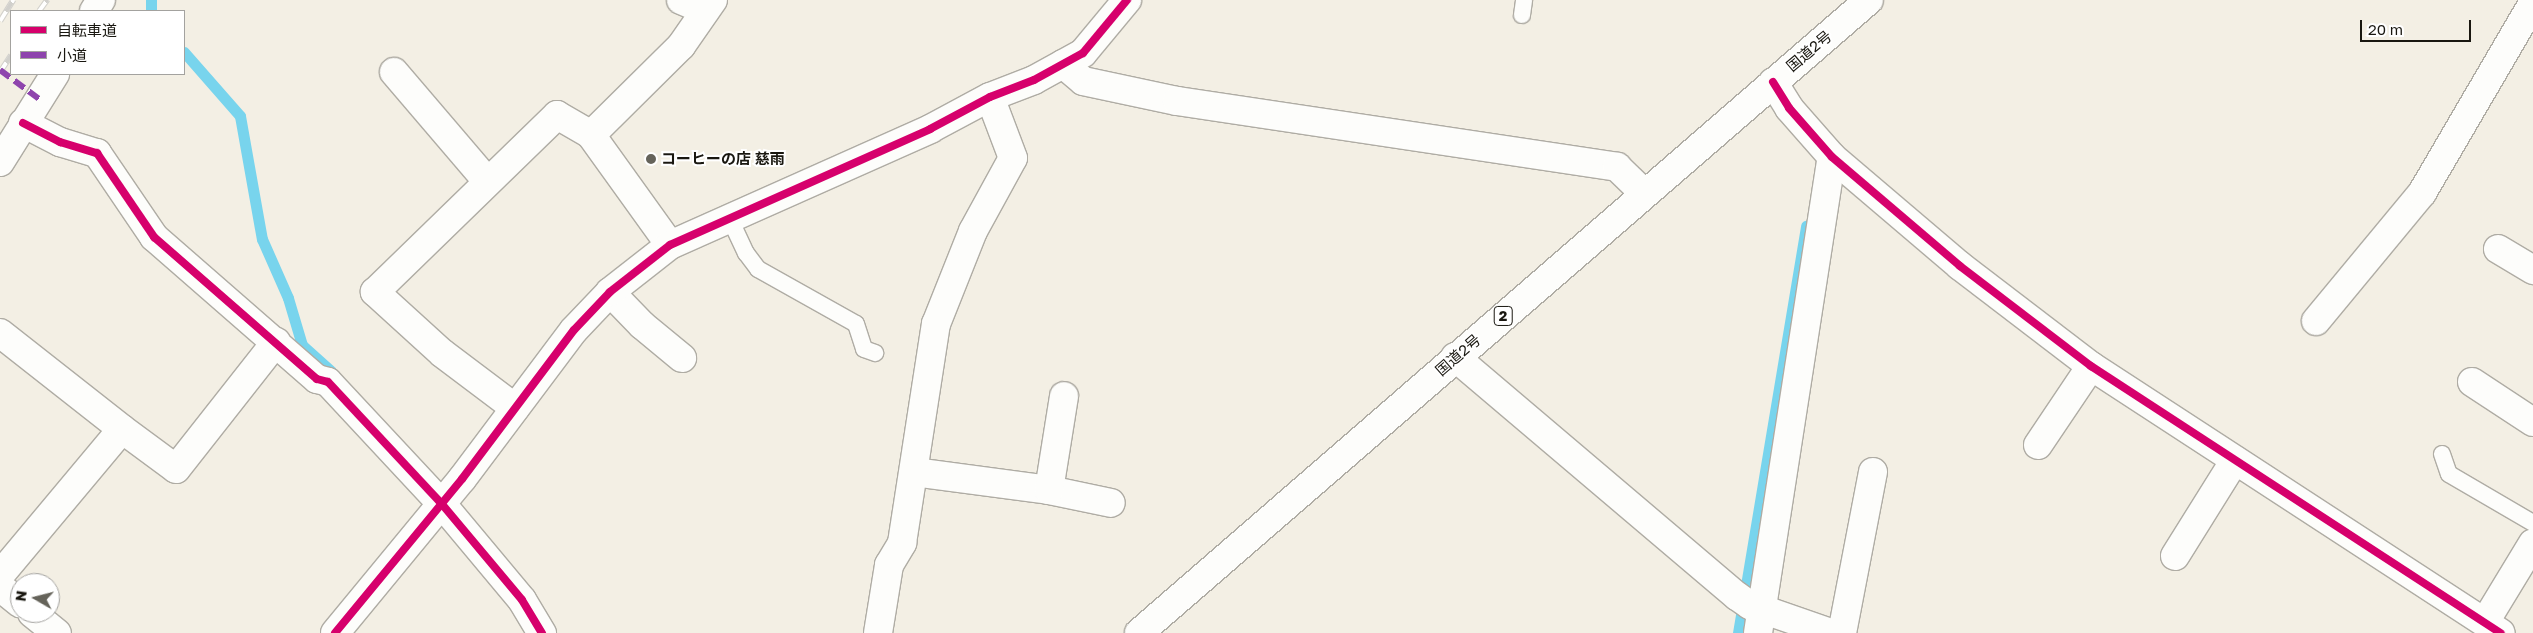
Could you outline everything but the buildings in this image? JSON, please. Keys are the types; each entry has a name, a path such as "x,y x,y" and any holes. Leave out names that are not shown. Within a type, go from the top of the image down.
{"main road":[{"path":"591,135 681,46 709,5 680,0"},
{"path":"335,633 462,479 574,330 610,292 670,245 930,129 990,97 1034,80 1083,53 1127,0"},
{"name":"国道2号","path":"1139,633 1644,193 1869,0"},
{"path":"2316,321 2422,193 2530,15"},
{"path":"1063,64 1083,81 1177,101 1617,167 1644,193"},
{"path":"394,72 486,181"},
{"path":"0,162 54,75"},
{"path":"1773,82 1789,108 1832,157 1960,266 2091,366 2493,628 2533,543"},
{"path":"878,633 889,565 902,543 936,324 973,231 1013,158 990,97"},
{"path":"515,408 442,353 375,292 486,181 557,115 591,135 670,245"},
{"path":"23,123 60,142 97,153 154,237 317,379 328,382 441,503 522,600 542,633"},
{"path":"1752,611 1832,157"},
{"path":"2498,249 2533,270"},
{"path":"610,292 648,332 682,358"},
{"path":"0,333 122,430 176,469 276,342"},
{"path":"1455,358 1752,611 1831,633"},
{"path":"2038,444 2091,366"},
{"path":"2472,382 2533,422"},
{"path":"1049,490 1064,396"},
{"path":"0,574 122,430"},
{"path":"2175,556 2235,460"},
{"path":"914,472 1049,490 1111,503"},
{"path":"1842,633 1874,472"},
{"path":"0,587 10,595"},
{"path":"44,623 57,633"}],"lane":[{"path":"730,218 746,253 758,269 856,324 864,349 875,353"},
{"path":"2442,454 2449,474 2533,523"}],"waterway":[{"path":"151,0 151,10"},
{"path":"185,53 240,116 262,239 288,298 302,345 331,371"},
{"path":"1738,633 1806,226"}],"railway":[{"path":"0,21 13,0"},
{"path":"40,10 47,0"},
{"path":"0,72 10,57"}],"marked path":[{"path":"0,70 39,99"}],"cycle path":[{"path":"335,633 462,479 574,330 610,292 670,245 930,129 990,97 1034,80 1083,53 1127,0"},
{"path":"1773,82 1789,108 1832,157 1960,266 2091,366 2501,633"},
{"path":"23,123 60,142 97,153 154,237 317,379 328,382 441,503 522,600 542,633"}],"place":[{"name":"コーヒーの店 慈雨","path":"651,159"}]}
